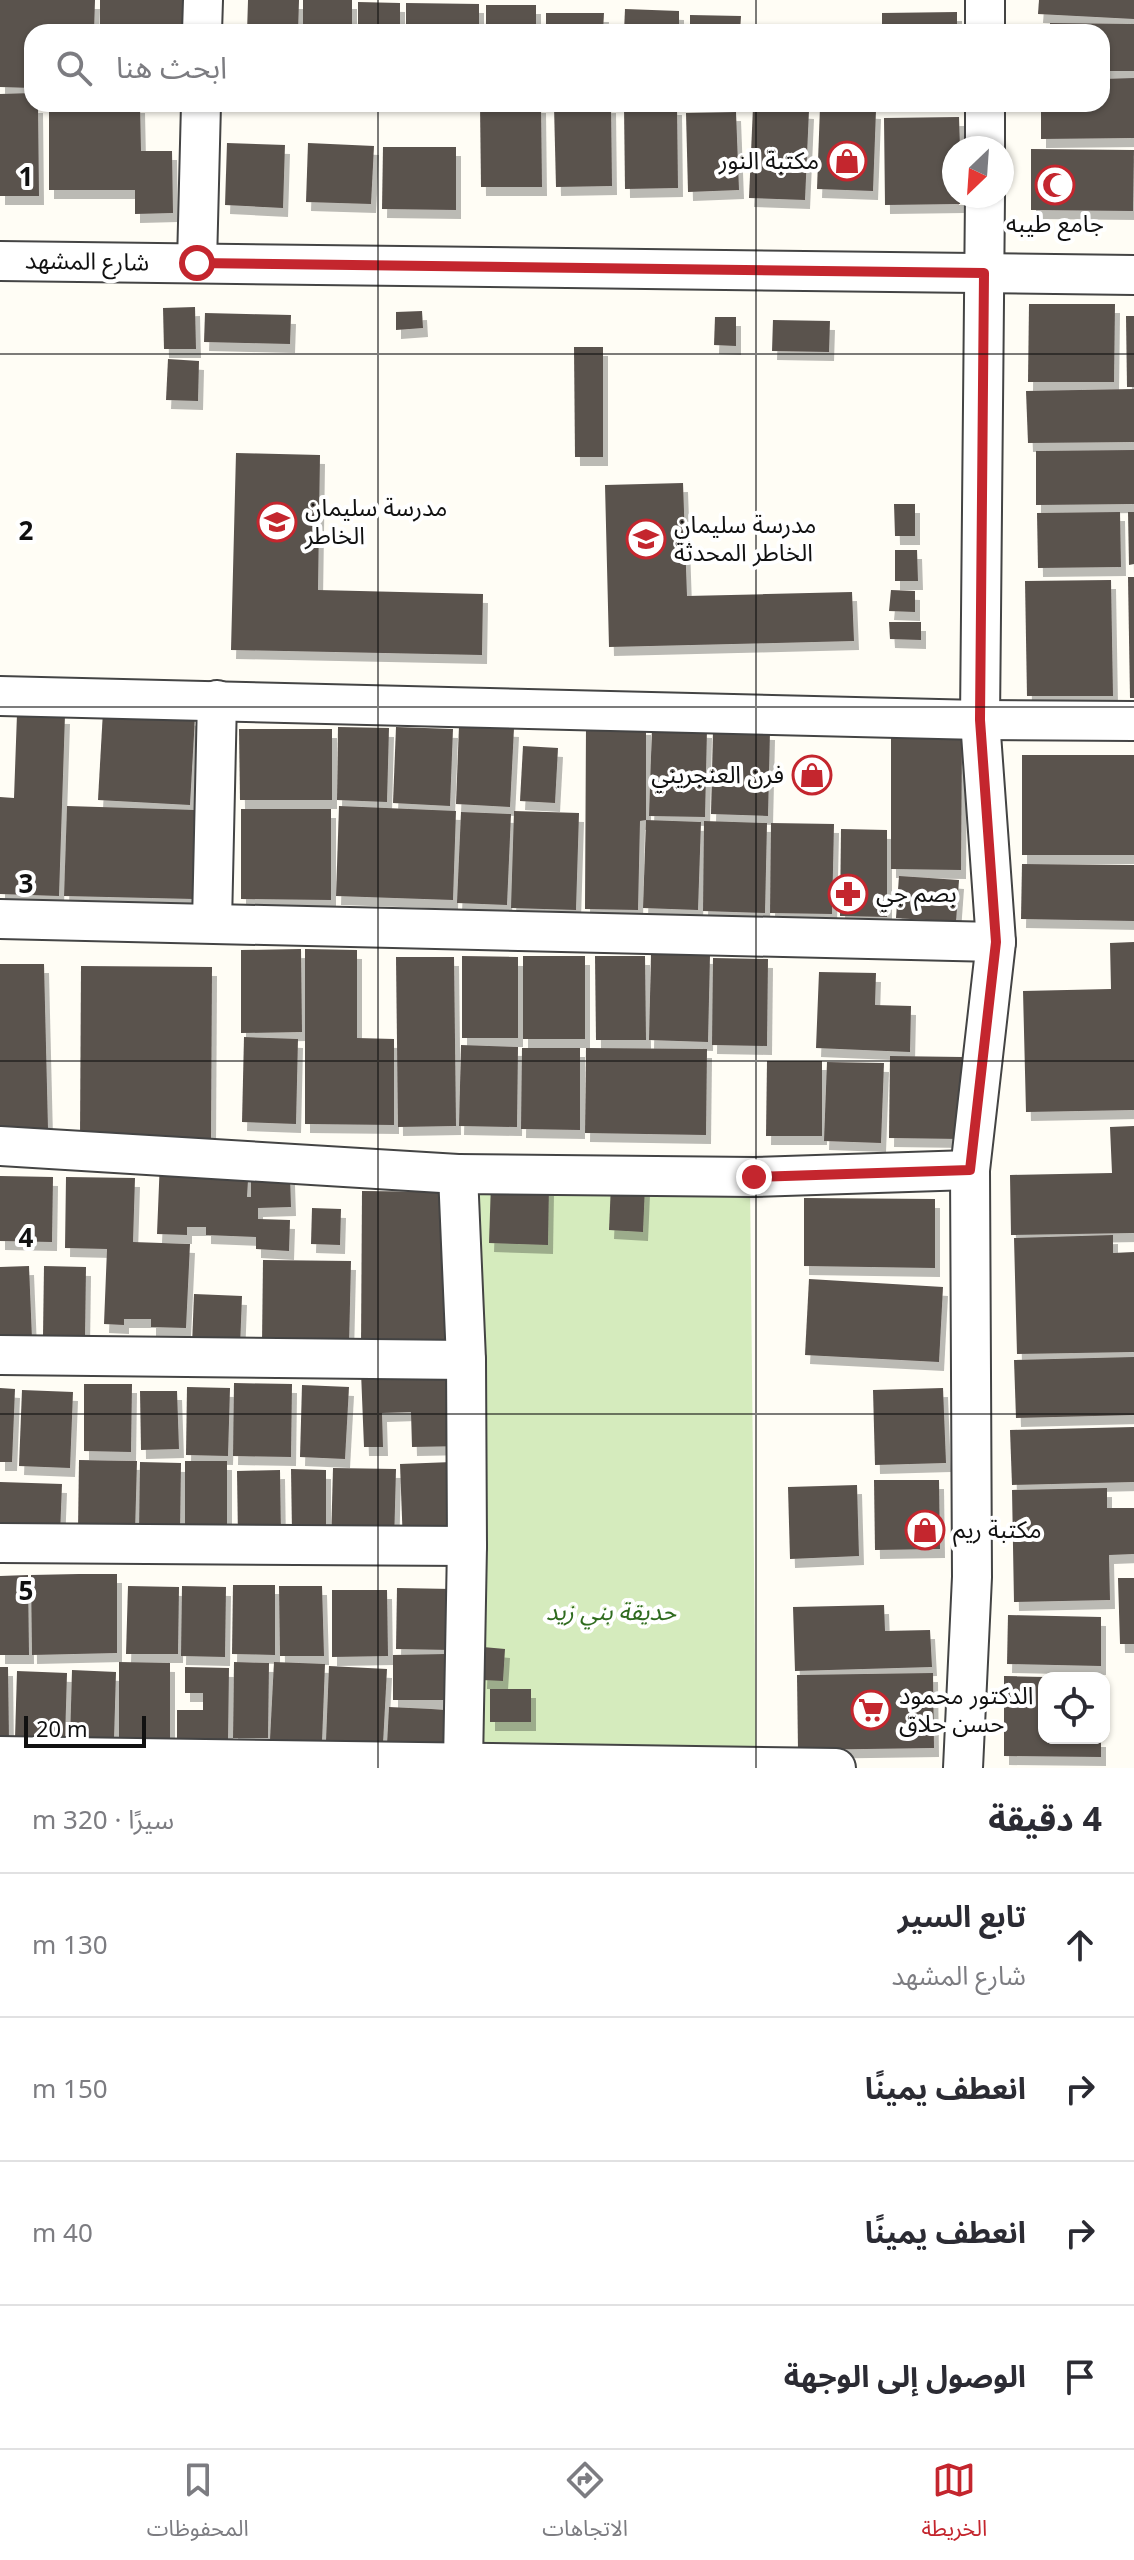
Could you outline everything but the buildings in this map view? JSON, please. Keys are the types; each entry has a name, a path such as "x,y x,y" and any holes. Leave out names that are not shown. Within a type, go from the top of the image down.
{"street":[{"path":"202,24 203,0"},
{"path":"985,0 985,24"},
{"path":"197,263 201,112"},
{"path":"985,112 985,136"},
{"path":"963,1768 972,1577 970,1170 996,942 980,720 985,208"},
{"name":"شارع المشهد","path":"0,261 1134,275"},
{"path":"0,696 1134,721"},
{"path":"212,923 217,700"},
{"path":"0,919 996,942"},
{"path":"0,1146 458,1174 754,1177 970,1170"},
{"path":"458,1174 466,1360 463,1763"},
{"path":"0,1355 466,1360"},
{"path":"0,1543 467,1546"},
{"path":"0,1756 836,1768"}],"green space":[{"name":"حديقة بني زيد","path":"462,1180 750,1182 756,1759 468,1758"}],"place":[{"name":"مكتبة النور","path":"847,161"},
{"name":"جامع طيبه","path":"1055,185"},
{"name":"مدرسة سليمان الخاطر","path":"277,522"},
{"name":"مدرسة سليمان الخاطر المحدثة","path":"646,539"},
{"name":"فرن العنجريني","path":"812,775"},
{"name":"بصم جي","path":"848,894"},
{"name":"مكتبة ريم","path":"925,1530"},
{"name":"الدكتور محمود حسن حلاق","path":"871,1710"}],"route":[{"path":"197,263 984,273 980,720 996,942 970,1170 754,1177"}]}
